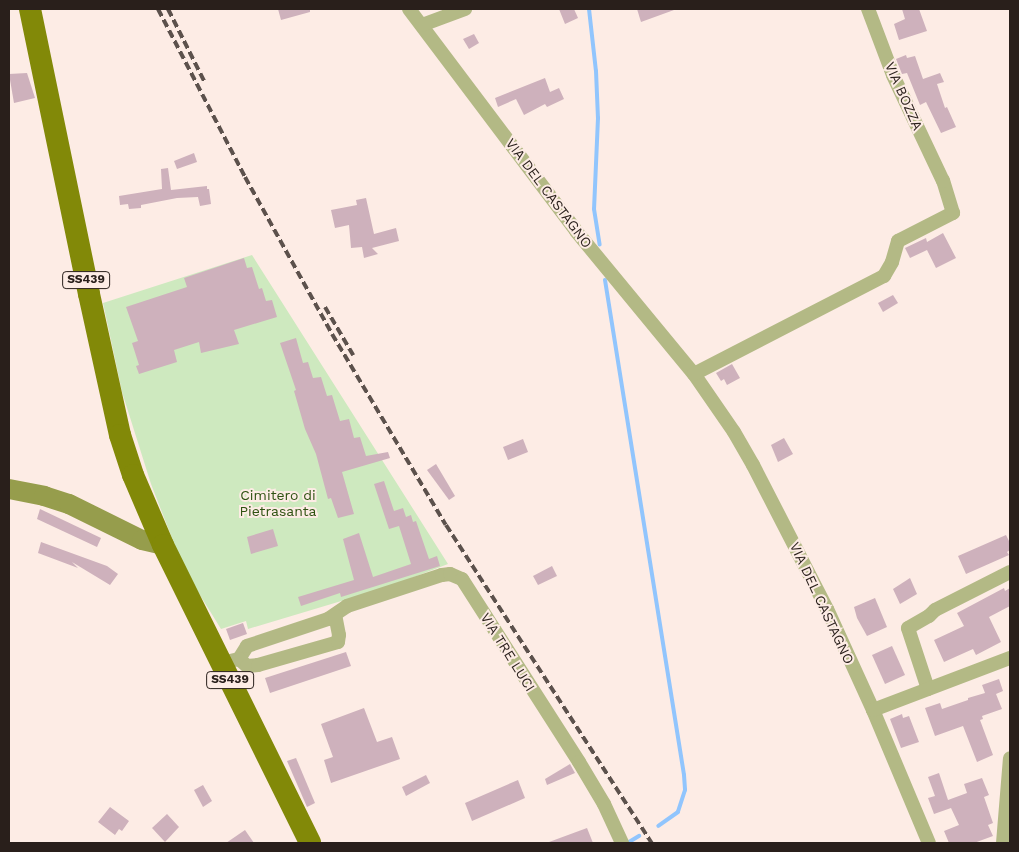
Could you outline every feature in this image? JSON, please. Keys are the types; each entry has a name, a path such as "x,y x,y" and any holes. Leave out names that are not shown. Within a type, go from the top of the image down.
{"main road":[{"name":"SS439","path":"30,9 120,435 136,484 163,545 229,660 310,843"}],"street":[{"name":"VIA DEL CASTAGNO","path":"409,9 576,231 694,374 754,465 827,610 873,710 929,843"},
{"path":"422,25 465,9"},
{"name":"VIA BOZZA","path":"694,374 884,276 892,262 898,241 953,213 943,181 893,75 868,9"},
{"path":"9,489 44,496 69,504 142,540 163,545"},
{"path":"928,689 908,628 929,616 934,610 1010,572"},
{"name":"VIA TRE LUCI","path":"229,660 247,646 328,619 347,606 442,575 450,574 462,578 579,762 604,804 622,843"},
{"path":"229,660 247,666 258,665 338,642 339,635 335,614"},
{"path":"873,710 1010,658"},
{"path":"1003,843 1010,758"}],"green space":[{"name":"Cimitero di Pietrasanta","path":"252,255 448,564 388,587 248,629 246,621 221,629 195,587 177,551 151,484 122,392 103,303"}],"building":[{"path":"278,9 310,9 310,12 281,20"},
{"path":"559,9 574,9 578,18 565,24"},
{"path":"637,9 674,9 674,10 641,22"},
{"path":"902,9 919,9 927,31 899,40 894,24 905,19"},
{"path":"474,34 479,43 469,49 463,39"},
{"path":"906,55 907,58 915,56 923,79 940,73 944,82 937,84 945,108 947,107 956,127 941,133 926,102 920,105 907,73 902,74 896,59"},
{"path":"27,73 35,98 14,103 9,74"},
{"path":"545,78 550,92 559,88 564,99 547,107 545,104 524,115 516,99 498,107 495,98"},
{"path":"194,153 197,162 177,169 174,161"},
{"path":"168,168 171,190 207,186 211,204 200,206 198,197 177,198 141,205 141,208 129,209 128,204 120,205 119,196 162,189 161,169"},
{"path":"366,198 374,234 396,228 399,241 372,248 378,254 364,258 362,247 351,248 349,225 335,228 331,210 357,205 356,200"},
{"path":"943,233 956,258 936,268 927,250 910,258 905,248 926,238 927,242"},
{"path":"244,258 247,268 252,267 259,289 262,288 266,301 272,300 277,317 234,330 239,344 201,353 199,342 174,350 177,362 139,374 136,366 139,365 132,343 138,341 126,307 187,287 184,278"},
{"path":"893,295 898,303 883,312 878,303"},
{"path":"296,338 303,363 308,362 313,378 321,377 327,396 332,395 340,421 349,419 354,438 360,437 366,456 388,452 390,458 342,472 354,514 338,518 331,498 328,499 316,454 305,429 294,391 296,390 280,343"},
{"path":"732,364 740,378 727,385 724,379 721,381 716,373"},
{"path":"784,438 793,454 778,462 771,445"},
{"path":"523,439 528,452 508,460 503,447"},
{"path":"436,464 455,496 449,500 427,470"},
{"path":"384,481 394,511 403,508 406,517 411,515 413,522 416,521 429,559 437,556 440,566 341,597 340,593 301,606 298,597 354,580 343,539 359,533 373,577 411,564 399,526 389,529 374,484"},
{"path":"40,509 101,538 97,547 37,519"},
{"path":"273,529 278,546 251,554 247,537"},
{"path":"1006,535 1010,543 1010,550 1007,552 1009,555 966,574 958,556"},
{"path":"41,542 107,566 118,574 110,585 72,562 78,568 38,553"},
{"path":"552,566 557,576 538,585 533,576"},
{"path":"910,578 917,594 900,604 893,589"},
{"path":"1004,588 1005,591 1010,588 1010,606 989,617 1001,642 976,655 973,649 944,662 934,640 964,626 957,613"},
{"path":"875,598 887,627 867,636 857,618 854,607"},
{"path":"243,623 247,634 230,640 226,629"},
{"path":"892,646 905,675 885,684 872,655"},
{"path":"346,652 351,666 270,693 265,678"},
{"path":"999,679 1003,691 996,694 1002,709 982,716 983,719 980,720 993,755 977,762 963,726 935,736 925,708 940,703 942,709 968,700 968,698 985,693 982,685"},
{"path":"364,708 377,742 392,737 400,759 331,783 324,760 333,757 321,724"},
{"path":"902,714 903,718 909,716 919,742 901,748 890,719"},
{"path":"296,758 315,803 307,807 287,761"},
{"path":"570,764 575,773 547,785 545,779"},
{"path":"939,773 948,800 967,793 964,784 982,778 989,795 984,797 993,823 988,825 993,836 974,843 949,843 944,831 959,825 951,808 934,814 928,798 935,796 928,777"},
{"path":"426,775 430,783 406,796 402,787"},
{"path":"518,780 525,798 472,821 465,803"},
{"path":"203,785 212,801 203,807 194,790"},
{"path":"110,807 129,821 122,831 119,829 115,835 98,822"},
{"path":"167,814 179,827 165,842 152,828"},
{"path":"587,828 593,843 549,843 549,842"},
{"path":"245,830 254,843 226,843"}],"waterway":[{"path":"589,9 596,71 598,118 594,209 600,245"},
{"path":"605,280 684,775 685,790 678,812 658,826"},
{"path":"629,842 639,836"}],"railway":[{"path":"158,9 245,177 332,334 446,525 652,843"},
{"path":"168,9 205,83"},
{"path":"325,307 353,355"}]}
